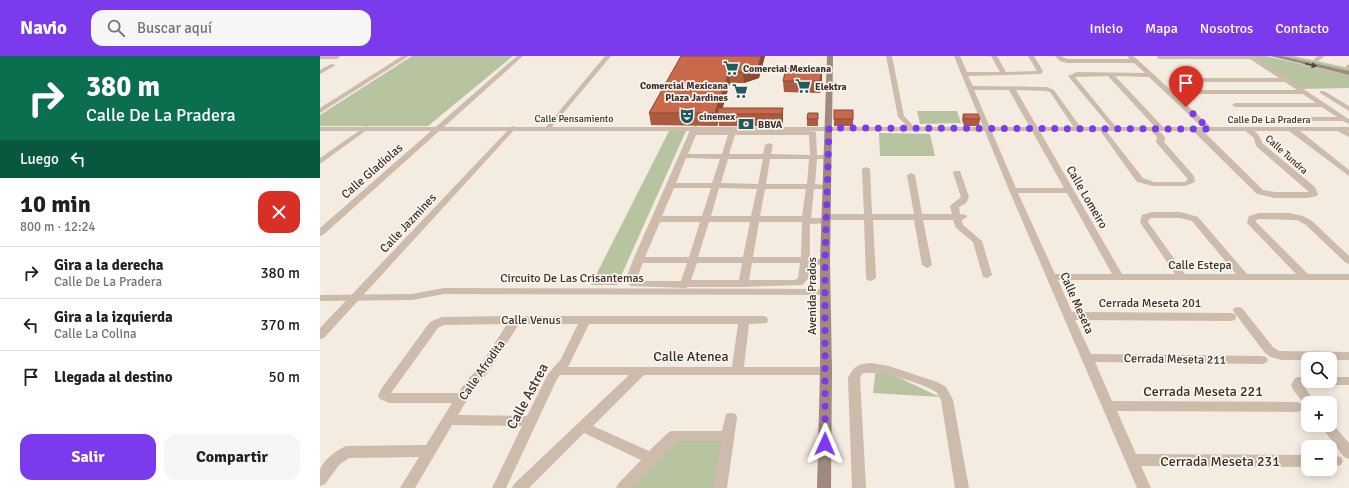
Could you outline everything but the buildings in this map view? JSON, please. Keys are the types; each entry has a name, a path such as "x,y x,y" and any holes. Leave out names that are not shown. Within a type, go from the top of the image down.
{"main road":[{"name":"Avenida Prados","path":"824,488 826,371 825,262 830,56"},
{"path":"1273,56 1349,68"},
{"path":"1300,56 1319,58 1349,68"}],"street":[{"path":"320,57 338,56"},
{"path":"320,72 333,65 324,64 338,56"},
{"path":"320,111 406,56"},
{"name":"Calle Gladiolas","path":"320,233 520,56"},
{"path":"548,128 608,56"},
{"path":"889,56 901,118 908,123 910,128"},
{"name":"Calle Meseta","path":"957,56 1144,488"},
{"path":"994,56 1004,74"},
{"path":"964,74 1039,73 1040,71 1031,56"},
{"path":"1058,56 1064,61 1136,62"},
{"path":"1093,56 1098,62"},
{"path":"1130,56 1209,129"},
{"path":"1159,57 1251,57 1347,121"},
{"path":"1114,128 1071,77 1072,75 1150,75"},
{"path":"1101,128 1140,180 1153,184 1185,184 1191,182 1191,178 1160,142 1161,137 1156,129 1110,75"},
{"path":"1177,80 1286,80"},
{"path":"970,88 1047,89 1052,91 1077,128"},
{"name":"Calle Lomeiro","path":"1011,88 1119,278"},
{"path":"1194,92 1303,92"},
{"path":"1322,92 1349,109"},
{"path":"1236,105 1322,105"},
{"path":"1275,119 1347,121"},
{"path":"320,162 366,128"},
{"name":"Calle Jazmines","path":"320,335 514,128"},
{"name":"Calle Pensamiento","path":"320,129 548,128 694,130 829,128"},
{"name":"Calle De La Pradera","path":"829,128 1349,129"},
{"name":"Calle Tundra","path":"1196,129 1256,189 1264,194 1314,194 1312,189 1260,144 1257,138 1247,128"},
{"path":"1292,129 1349,174"},
{"path":"1340,129 1349,135"},
{"path":"694,130 732,133 811,133 814,135 814,157 806,262 803,279 798,283 685,285 633,284 630,280 694,130"},
{"path":"685,285 714,187 732,133"},
{"path":"743,284 769,145"},
{"path":"683,157 828,157"},
{"path":"866,169 871,278"},
{"path":"957,173 965,199 954,206 960,217 960,228 974,237 977,241 987,275"},
{"path":"911,175 927,265"},
{"path":"670,187 827,187"},
{"path":"1014,190 1070,191"},
{"path":"1183,278 1144,222 1145,217 1152,215 1180,215 1195,219 1245,278"},
{"path":"655,222 808,221 869,217 919,216 960,217"},
{"path":"1305,278 1252,223 1252,218 1259,216 1289,216 1300,218 1309,223 1349,261"},
{"path":"637,263 825,262"},
{"name":"Calle Estepa","path":"1052,277 1349,277"},
{"name":"Circuito De Las Crisantemas","path":"320,298 412,297 444,291 825,292"},
{"name":"Cerrada Meseta 201","path":"1069,316 1235,314 1269,350 1275,354 1282,356 1349,356"},
{"name":"Calle Venus","path":"462,398 389,398 384,396 434,326 439,322 446,320 763,320"},
{"name":"Calle Afrodita","path":"407,488 472,382 485,368 516,320"},
{"name":"Calle Astrea","path":"499,488 530,421 557,371 568,357 585,320"},
{"path":"737,371 744,320"},
{"name":"Cerrada Meseta 211","path":"1088,358 1262,360"},
{"path":"859,488 854,378 855,374 862,370 879,368 934,386 944,392 947,400 962,488"},
{"name":"Calle Atenea","path":"557,371 826,371"},
{"path":"519,488 641,371"},
{"path":"1305,396 1297,385 1299,381 1349,381"},
{"name":"Cerrada Meseta 221","path":"1109,406 1296,407"},
{"path":"720,488 731,418"},
{"name":"Calle Afrodita","path":"449,420 530,421"},
{"path":"583,427 651,458"},
{"path":"1332,432 1349,453"},
{"path":"623,488 672,437 677,435 728,436"},
{"path":"320,480 334,460 346,452 430,451"},
{"name":"Cerrada Meseta 231","path":"1132,460 1301,461"}],"green space":[{"path":"412,56 513,56 428,126 320,126 320,115"},
{"path":"1253,56 1266,56 1349,75 1349,88 1302,89"},
{"path":"1277,56 1293,56 1349,68 1349,72"},
{"path":"917,111 957,111 961,123 920,124"},
{"path":"669,131 686,131 617,285 591,285"},
{"path":"879,133 930,134 935,156 880,156"},
{"path":"876,367 940,397 873,393"},
{"path":"671,431 726,432 719,488 629,488"}],"place":[{"name":"Comercial Mexicana","path":"731,68"},
{"name":"Elektra","path":"803,86"},
{"name":"Comercial Mexicana Plaza Jardines","path":"740,91"},
{"name":"cinemex","path":"687,116"},
{"name":"BBVA","path":"746,124"}],"route":[{"path":"825,444 825,262 829,128 1209,129 1186,107"}]}
